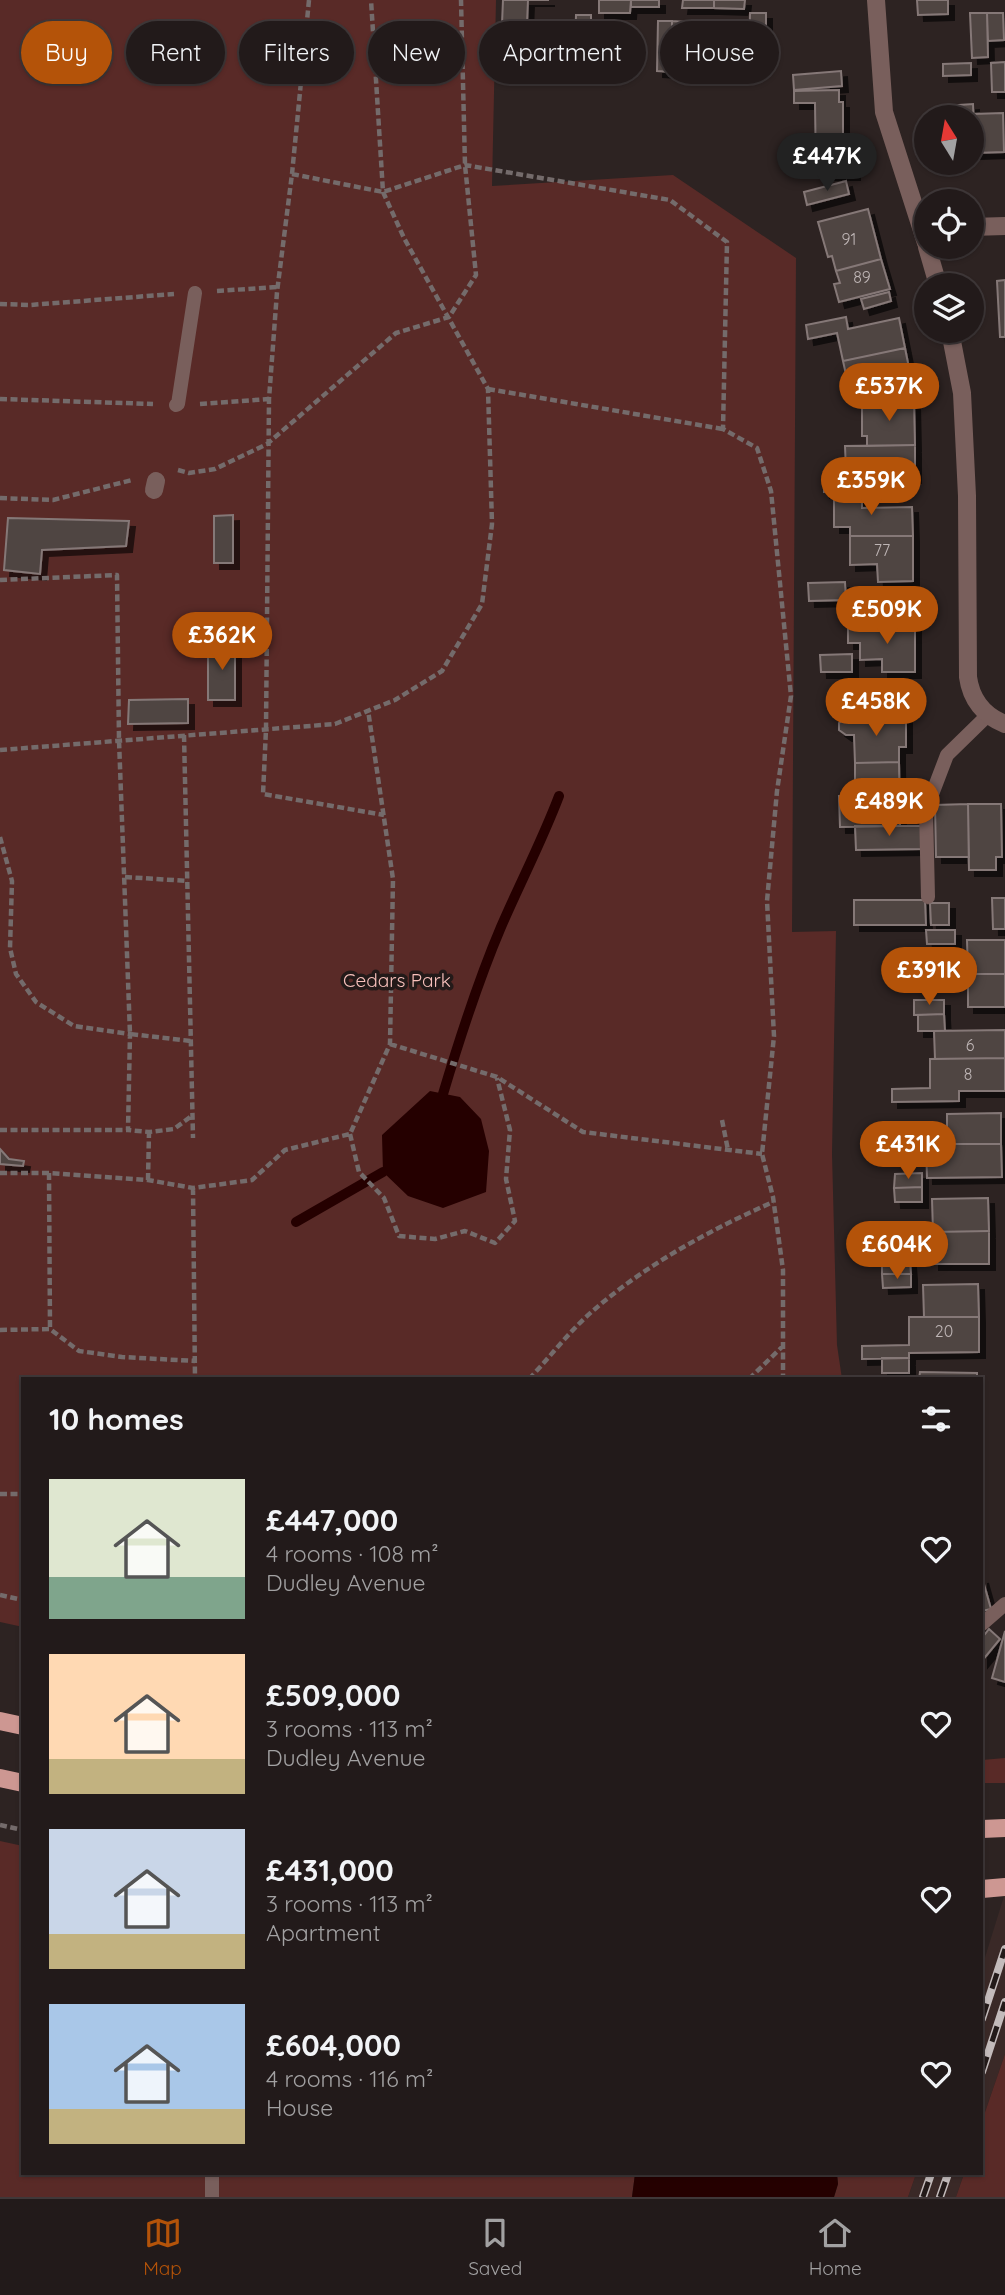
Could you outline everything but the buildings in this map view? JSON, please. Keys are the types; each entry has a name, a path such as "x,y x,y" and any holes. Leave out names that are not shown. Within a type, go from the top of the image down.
{"main road":[{"path":"0,1721 21,1726"},
{"path":"0,1778 21,1783"},
{"path":"983,1829 1005,1828"},
{"path":"983,1889 1005,1888"}],"street":[{"path":"876,0 884,112 914,206"},
{"path":"984,227 1005,226"},
{"path":"952,343 962,393 967,483 969,687 988,715 1005,724"}],"lane":[{"path":"176,405 195,292"},
{"path":"928,897 926,810 947,755 988,715"},
{"path":"983,1623 1005,1604"},
{"path":"212,2175 212,2197"}],"path":[{"path":"309,0 278,286 269,399 263,794 384,815"},
{"path":"0,750 335,724 395,700 442,671 482,604 492,524 488,389 404,238 383,192 371,0"},
{"path":"176,470 189,472 215,469 267,444 396,333 449,317 476,275 465,165 461,0"},
{"path":"292,174 383,192 465,165 670,200 727,242 723,429"},
{"path":"0,304 30,305 278,286"},
{"path":"488,389 723,429 757,448 771,491 791,696 777,791 767,901 774,1036 762,1154 773,1202 783,1270 783,1377"},
{"path":"0,399 176,405 269,399"},
{"path":"0,498 53,500 150,483"},
{"path":"0,580 117,575 119,740 130,1034 128,1130"},
{"path":"368,710 393,879 390,1044 350,1134 359,1172 384,1198 399,1237 435,1239 465,1231 495,1243 515,1220 506,1179 510,1130 497,1077"},
{"path":"184,735 193,1138"},
{"path":"0,837 12,881 10,948 16,974 36,1002 74,1026 191,1041"},
{"path":"125,877 188,881"},
{"path":"390,1044 497,1077 583,1132 762,1154"},
{"path":"0,1130 149,1132 174,1129 193,1115"},
{"path":"722,1120 728,1150"},
{"path":"148,1180 149,1132"},
{"path":"0,1173 49,1172 148,1180 193,1188 252,1180 285,1150 350,1134"},
{"path":"49,1172 50,1329"},
{"path":"193,1188 195,1377"},
{"path":"531,1377 594,1309 605,1301 670,1255 739,1217 773,1202"},
{"path":"0,1330 50,1329 79,1350 122,1357 195,1361"},
{"path":"751,1377 783,1346"},
{"path":"0,1494 21,1494"},
{"path":"0,1595 21,1600"},
{"path":"0,1825 21,1830"}],"shaded area":[{"path":"430,1091 460,1097 481,1119 489,1151 486,1192 443,1208 408,1196 383,1172 382,1135"},
{"path":"1005,1893 1005,2054 983,2118 983,1964"},
{"path":"635,2175 837,2175 838,2184 834,2197 632,2197"},
{"path":"916,2175 964,2175 956,2197 908,2197"}],"green space":[{"name":"Cedars Park","path":"0,0 496,0 496,21 479,21 479,84 494,84 492,186 673,175 796,258 792,932 836,931 832,1154 837,1345 842,1377 21,1377 21,1627 0,1622"},
{"path":"1005,1758 1005,1783 983,1783 983,1760"},
{"path":"0,1841 21,1846 21,2175 635,2175 632,2197 0,2197"},
{"path":"1005,2054 1005,2197 956,2197 964,2175 983,2175 983,2118"},
{"path":"837,2175 916,2175 908,2197 834,2197 838,2184"}],"waterway":[{"path":"443,1094 493,947 559,796"},
{"path":"296,1222 383,1172"}],"railway":[{"path":"983,2016 1005,1949"},
{"path":"983,2069 1005,2002"},
{"path":"923,2197 931,2175"},
{"path":"940,2197 948,2175"}]}
